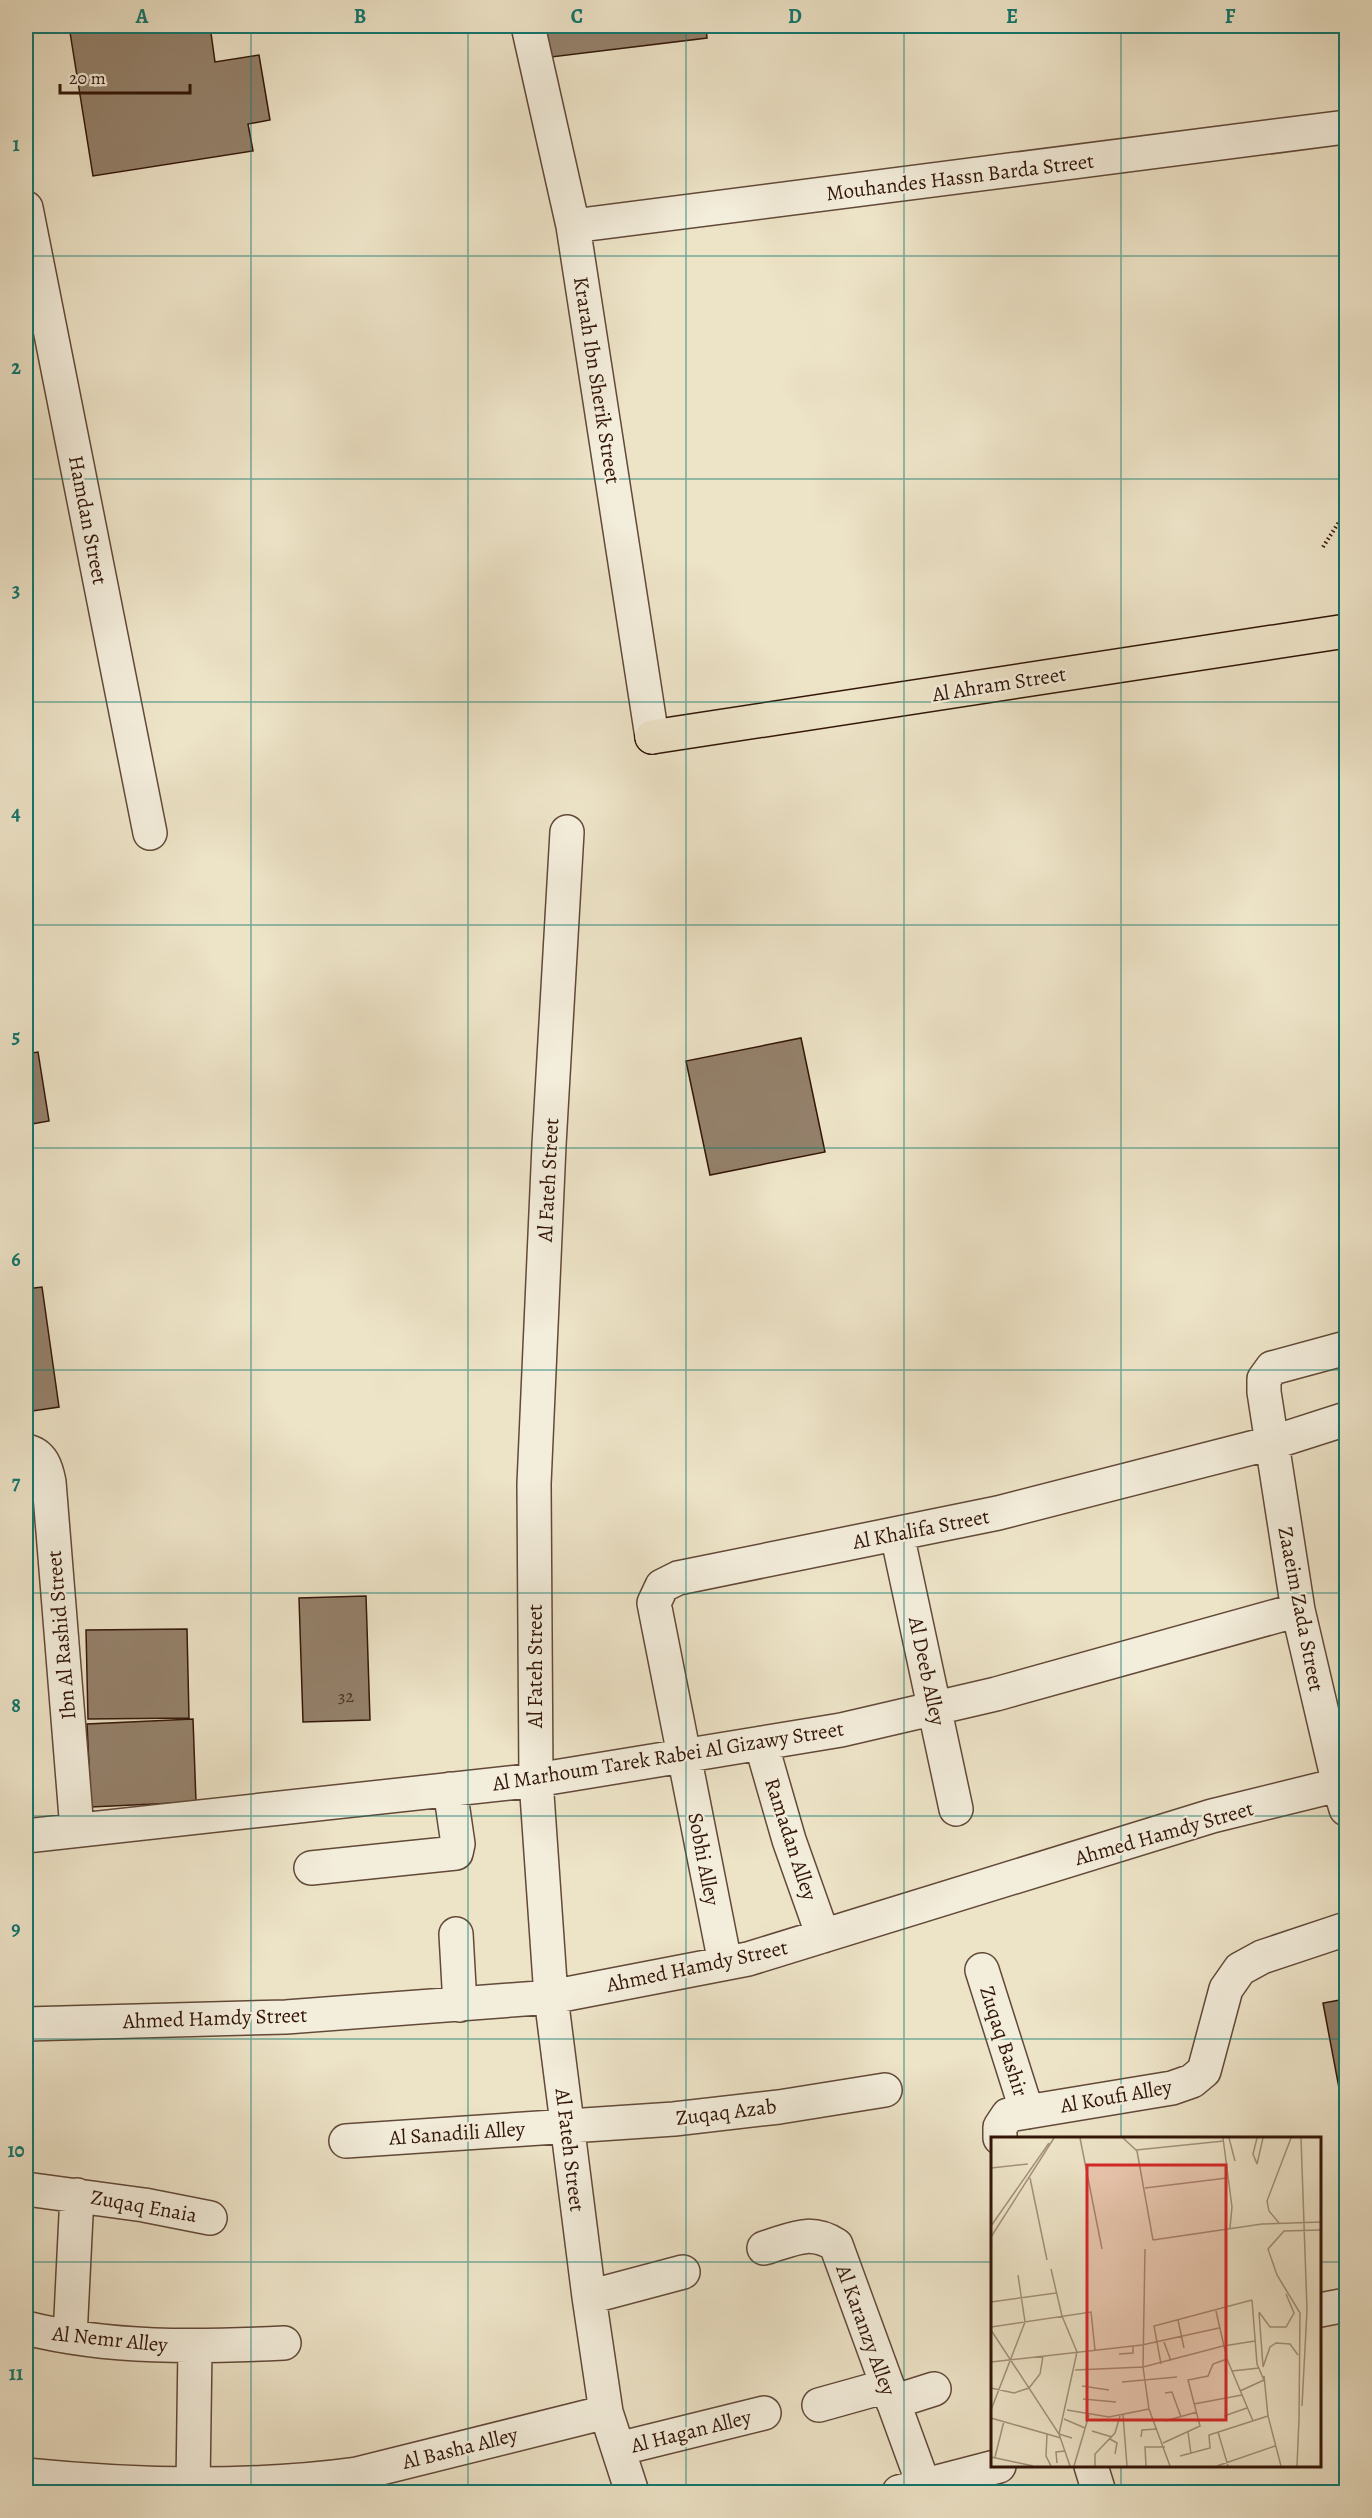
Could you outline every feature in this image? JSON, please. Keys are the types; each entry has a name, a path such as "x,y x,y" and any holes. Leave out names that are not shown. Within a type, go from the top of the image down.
{"highway":[{"name":"Al Ahram Street","path":"652,737 1347,631"}],"street":[{"name":"Krarah Ibn Sherik Street","path":"528,26 573,226 652,737"},
{"name":"Mouhandes Hassn Barda Street","path":"573,226 1347,127"},
{"name":"Hamdan Street","path":"26,208 150,832"},
{"name":"Al Fateh Street","path":"567,832 549,1145 534,1484 536,1779 551,1996 589,2298 606,2412 632,2493"},
{"name":"Zaaeim Zada Street","path":"1344,1792 1298,1610 1270,1443 1264,1379 1272,1368 1347,1348"},
{"name":"Al Khalifa Street","path":"683,1755 654,1603 662,1586 678,1578 998,1513 1270,1443 1347,1419"},
{"name":"Ibn Al Rashid Street","path":"26,1451 33,1453 45,1465 49,1482 77,1830"},
{"name":"Al Deeb Alley","path":"897,1534 956,1809"},
{"name":"Al Marhoum Tarek Rabei Al Gizawy Street","path":"26,1836 536,1779 841,1730 996,1694 1298,1610"},
{"name":"Ramadan Alley","path":"761,1743 789,1840 823,1936"},
{"name":"Sobhi Alley","path":"683,1755 725,1963"},
{"path":"311,1868 456,1853 458,1844 450,1789"},
{"name":"Ahmed Hamdy Street","path":"26,2024 286,2017 551,1996 748,1959 1212,1816 1344,1792"},
{"name":"Al Koufi Alley","path":"1000,2137 1000,2127 1008,2115 1172,2088 1192,2081 1204,2071 1226,1989 1240,1969 1262,1958 1347,1929"},
{"path":"456,1934 460,2004"},
{"name":"Zuqaq Bashir","path":"982,1970 1027,2112"},
{"name":"Zuqaq Azab","path":"567,2125 674,2119 885,2090"},
{"name":"Al Sanadili Alley","path":"346,2141 567,2125"},
{"name":"Zuqaq Enaia","path":"26,2189 77,2195 210,2218"},
{"name":"Zuqaq Enaia","path":"70,2337 77,2195"},
{"name":"Al Karanzy Alley","path":"764,2248 806,2236 821,2236 836,2245 890,2394 911,2489"},
{"path":"589,2298 682,2272"},
{"path":"1321,2310 1347,2305"},
{"name":"Al Nemr Alley","path":"26,2328 117,2343 195,2347 284,2343"},
{"name":"Al Nemr Alley","path":"193,2485 195,2347"},
{"path":"819,2405 934,2389"},
{"name":"Al Basha Alley","path":"26,2475 114,2483 217,2486 317,2486 359,2483 606,2412"},
{"name":"Al Hagan Alley","path":"618,2449 764,2412"},
{"path":"911,2489 995,2467"},
{"path":"1091,2467 1100,2493"}],"path":[{"path":"1323,547 1347,511"}],"building":[{"path":"69,26 210,26 215,62 259,55 270,120 248,124 253,151 93,176"},
{"path":"539,26 706,26 707,38 543,58"},
{"path":"801,1038 825,1152 710,1175 686,1061"},
{"path":"38,1052 49,1121 26,1125 26,1054"},
{"path":"26,1173 29,1196 26,1196"},
{"path":"42,1287 59,1407 26,1412 26,1289"},
{"path":"366,1596 370,1720 303,1722 299,1598"},
{"path":"187,1629 189,1718 88,1719 86,1630"},
{"path":"193,1719 196,1802 91,1807 87,1724"},
{"path":"1346,1999 1346,2087 1339,2088 1323,2003"}]}
